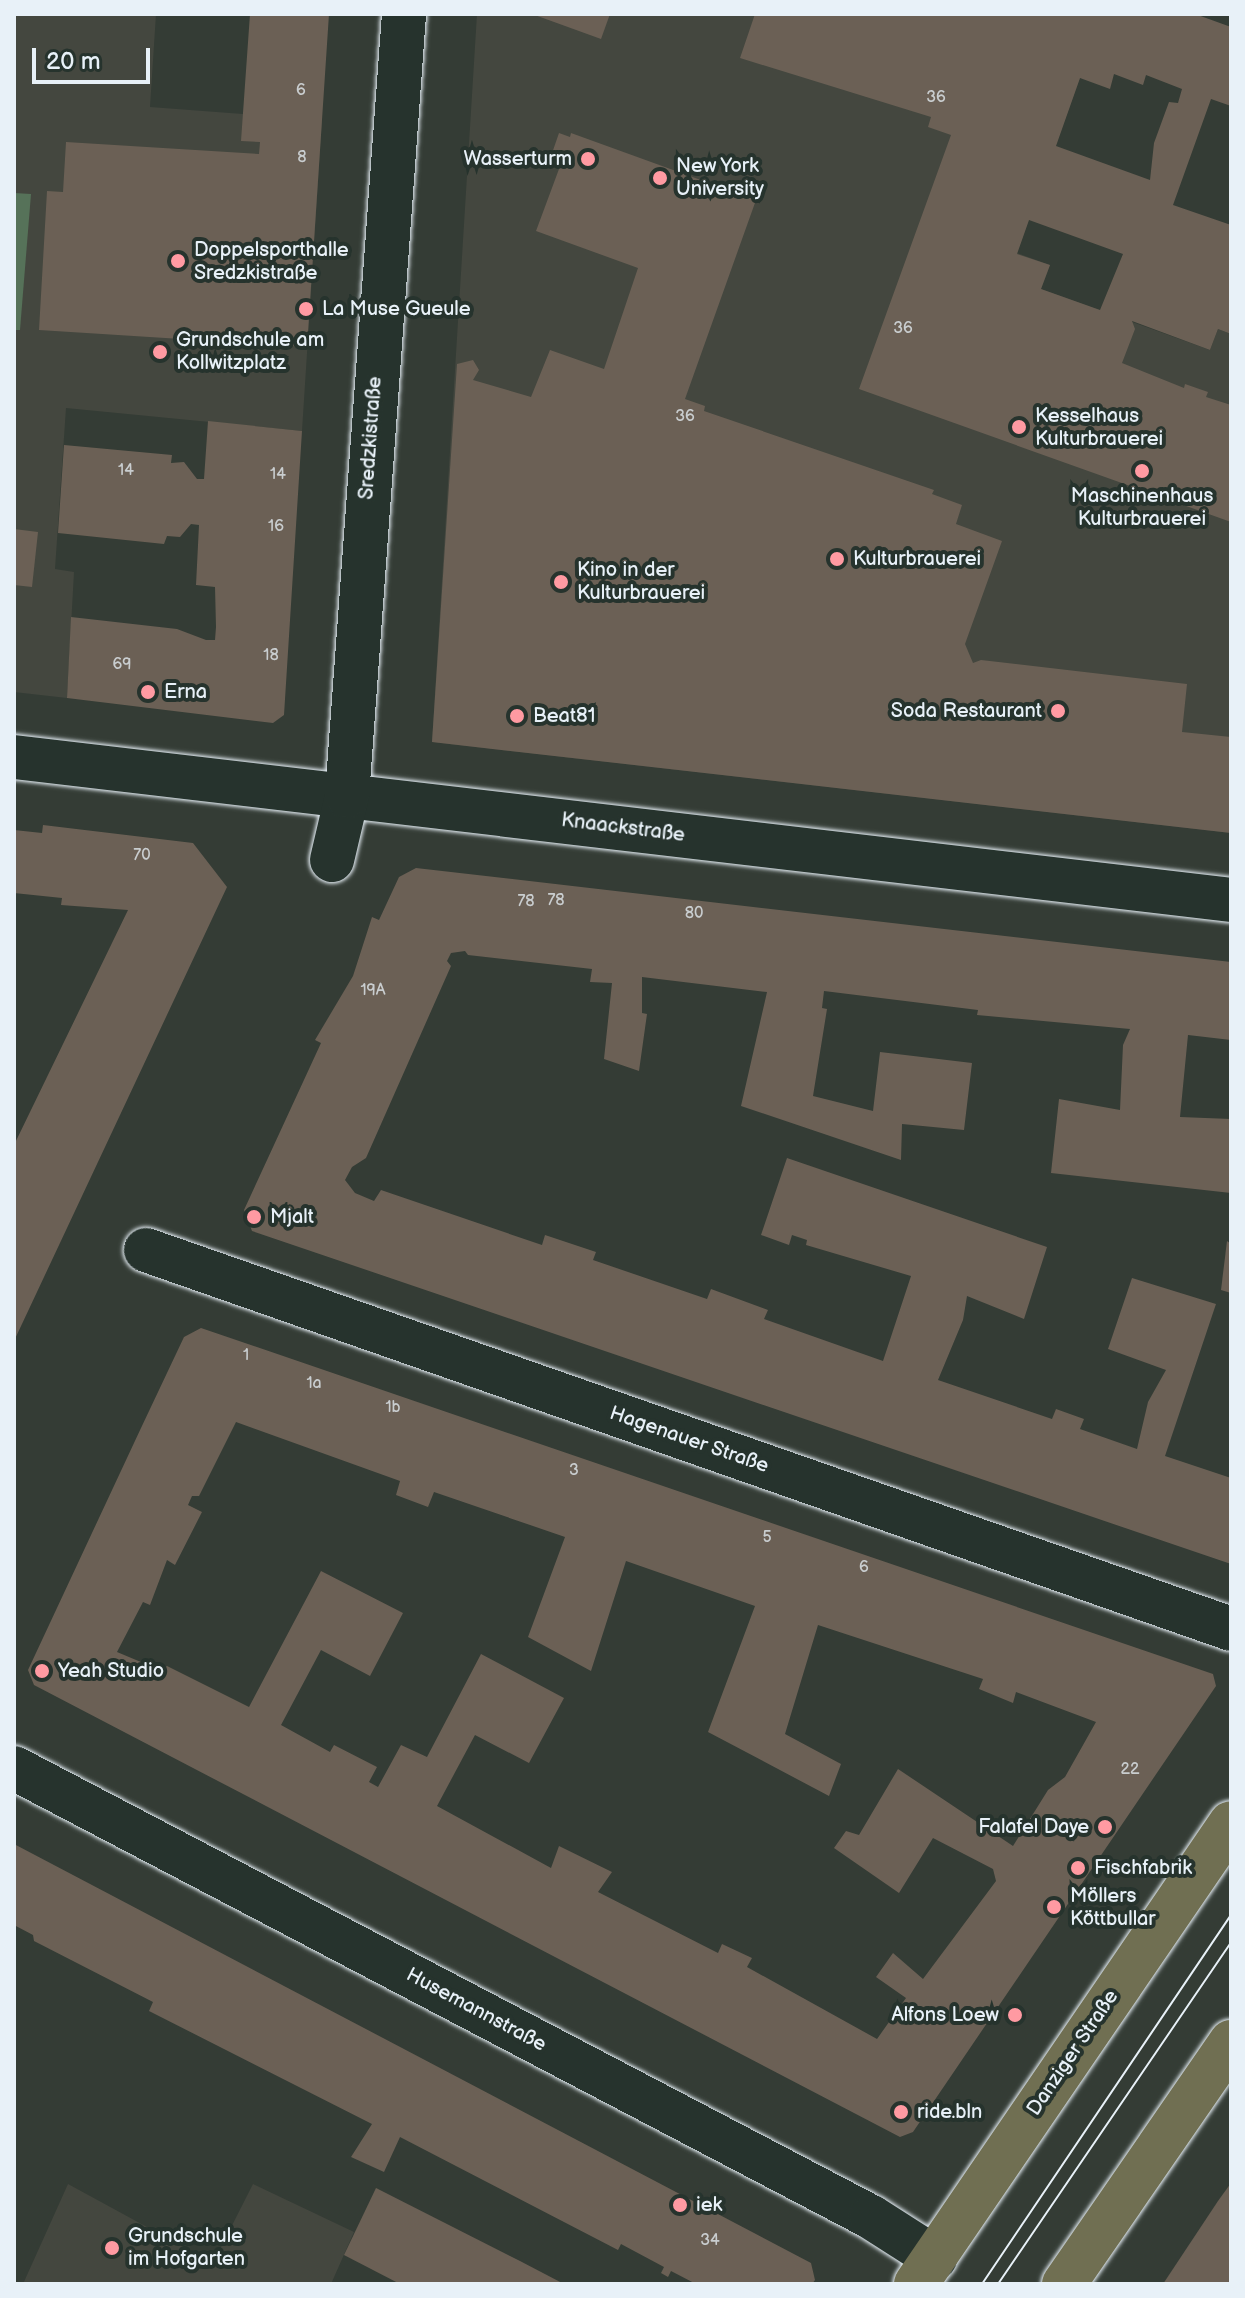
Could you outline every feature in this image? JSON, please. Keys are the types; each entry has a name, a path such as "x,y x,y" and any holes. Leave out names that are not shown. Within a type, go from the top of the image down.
{"main road":[{"name":"Danziger Straße","path":"926,2271 1231,1823"},
{"path":"1064,2284 1231,2042"}],"street":[{"name":"Sredzkistraße","path":"332,860 347,796 404,14"},
{"name":"Knaackstraße","path":"14,757 1231,900"},
{"name":"Hagenauer Straße","path":"146,1250 1231,1629"},
{"name":"Husemannstraße","path":"14,1768 871,2217 926,2271"}],"shaded area":[{"name":"Grundschule am Kollwitzplatz","path":"14,14 156,14 150,107 322,120 302,431 66,408 55,569 74,572 67,698 14,692"},
{"name":"Kulturbrauerei","path":"477,14 1103,14 1017,253 1050,265 1041,289 1210,350 1218,329 1231,334 1231,833 432,742"},
{"name":"Grundschule im Hofgarten","path":"68,2184 213,2263 253,2184 354,2232 331,2284 23,2284"}],"green space":[{"path":"14,193 31,194 20,330 14,330"}],"building":[{"name":"Doppelsporthalle Sredzkistraße","path":"250,14 329,14 307,347 39,330 47,191 63,192 66,142 259,154 260,142 241,141"},
{"path":"532,14 610,14 601,39"},
{"path":"755,14 1195,14 1231,27 1231,106 1211,99 1173,205 1231,225 1231,334 1218,329 1210,350 1132,321 1135,329 1122,363 1184,388 1185,384 1208,392 1206,397 1231,405 1231,522 859,389 951,135 928,127 931,117 740,58","holes":["1114,74 1143,85 1146,75 1182,89 1178,103 1169,102 1154,143 1150,180 1056,146 1080,78 1110,89","1029,220 1123,254 1100,310 1041,289 1050,265 1017,254"]},
{"path":"559,133 570,137 571,133 756,200 685,399 705,406 704,411 934,490 932,494 962,505 956,524 1002,541 965,644 973,663 981,660 1187,684 1182,732 1231,737 1231,833 432,742 457,364 473,360 479,370 473,380 531,397 550,350 604,369 638,268 536,231 559,169 559,163 550,159"},
{"path":"208,421 302,431 284,715 273,723 67,698 71,617 177,629 206,640 215,640 216,627 215,587 196,585 199,525 191,524 180,537 167,536 164,544 58,533 64,445 172,455 171,463 184,462 197,479 204,479"},
{"path":"14,529 38,532 32,587 14,585"},
{"path":"43,825 193,843 227,887 14,1341 14,1145 128,910 61,905 62,898 14,893 14,830 42,833"},
{"path":"416,868 1231,962 1231,1040 1188,1035 1180,1117 1231,1119 1231,1193 1051,1173 1059,1099 1120,1110 1123,1045 1130,1029 977,1015 978,1010 824,991 822,1008 827,1009 813,1096 873,1111 880,1052 972,1063 964,1130 902,1124 901,1160 741,1106 767,992 642,977 642,1013 647,1014 639,1071 604,1059 612,983 590,982 592,969 468,955 465,951 451,953 447,961 451,966 366,1158 352,1167 345,1180 355,1193 374,1201 381,1190 542,1245 545,1235 596,1252 593,1260 707,1299 711,1289 768,1310 764,1319 883,1361 911,1276 806,1245 807,1240 792,1235 789,1245 761,1235 787,1158 1047,1247 1024,1319 967,1296 963,1320 938,1380 1052,1419 1056,1409 1084,1419 1080,1429 1137,1449 1148,1402 1166,1370 1108,1349 1132,1278 1216,1304 1165,1456 1231,1478 1231,1564 252,1231 244,1210 321,1043 315,1040 353,976 372,917 379,920 399,877"},
{"path":"1227,1241 1231,1244 1231,1293 1221,1290"},
{"path":"201,1328 1213,1674 1216,1686 913,2132 900,2137 34,1685 28,1670 184,1337","holes":["236,1422 400,1481 396,1495 428,1507 434,1492 565,1537 528,1637 591,1671 626,1561 755,1606 708,1732 829,1796 841,1764 785,1734 818,1625 983,1679 979,1689 1013,1703 1016,1692 1096,1722 1065,1777 1048,1790 1013,1846 898,1769 859,1835 846,1831 834,1848 899,1893 933,1838 993,1869 996,1881 923,1979 893,1953 876,1977 906,1998 877,2039 747,1967 752,1958 722,1944 718,1953 598,1892 612,1872 559,1846 551,1868 437,1806 475,1735 529,1763 564,1698 481,1654 427,1757 401,1745 378,1787 369,1782 377,1767 334,1745 330,1752 281,1725 321,1650 370,1676 403,1613 321,1571 249,1707 167,1666 160,1670 117,1652 143,1602 150,1605 167,1560 175,1565 202,1512 188,1505 192,1496 199,1496"]},
{"path":"14,1844 811,2263 815,2280 812,2284 696,2284 671,2271 668,2277 661,2273 664,2267 621,2244 618,2250 400,2137 384,2172 351,2157 372,2124 149,2011 153,2002 34,1941 33,1935 14,1925"},
{"path":"1231,2183 1231,2284 1163,2284 1218,2201"},
{"path":"376,2188 564,2284 400,2284 344,2255"}],"tram line":[{"path":"982,2284 1231,1915"},
{"path":"998,2284 1231,1942"}],"place":[{"name":"Wasserturm","path":"588,159"},
{"name":"New York University","path":"660,178"},
{"name":"Doppelsporthalle Sredzkistraße","path":"178,261"},
{"name":"La Muse Gueule","path":"306,309"},
{"name":"Grundschule am Kollwitzplatz","path":"160,352"},
{"name":"Kesselhaus Kulturbrauerei","path":"1019,427"},
{"name":"Maschinenhaus Kulturbrauerei","path":"1142,471"},
{"name":"Kulturbrauerei","path":"837,559"},
{"name":"Kino in der Kulturbrauerei","path":"561,582"},
{"name":"Erna","path":"148,692"},
{"name":"Soda Restaurant","path":"1058,711"},
{"name":"Beat81","path":"517,716"},
{"name":"Mjalt","path":"254,1217"},
{"name":"Yeah Studio","path":"42,1671"},
{"name":"Falafel Daye","path":"1105,1827"},
{"name":"Fischfabrik","path":"1078,1868"},
{"name":"Möllers Köttbullar","path":"1054,1907"},
{"name":"Alfons Loew","path":"1015,2015"},
{"name":"ride.bln","path":"901,2112"},
{"name":"iek","path":"680,2205"},
{"name":"Grundschule im Hofgarten","path":"112,2248"}]}
